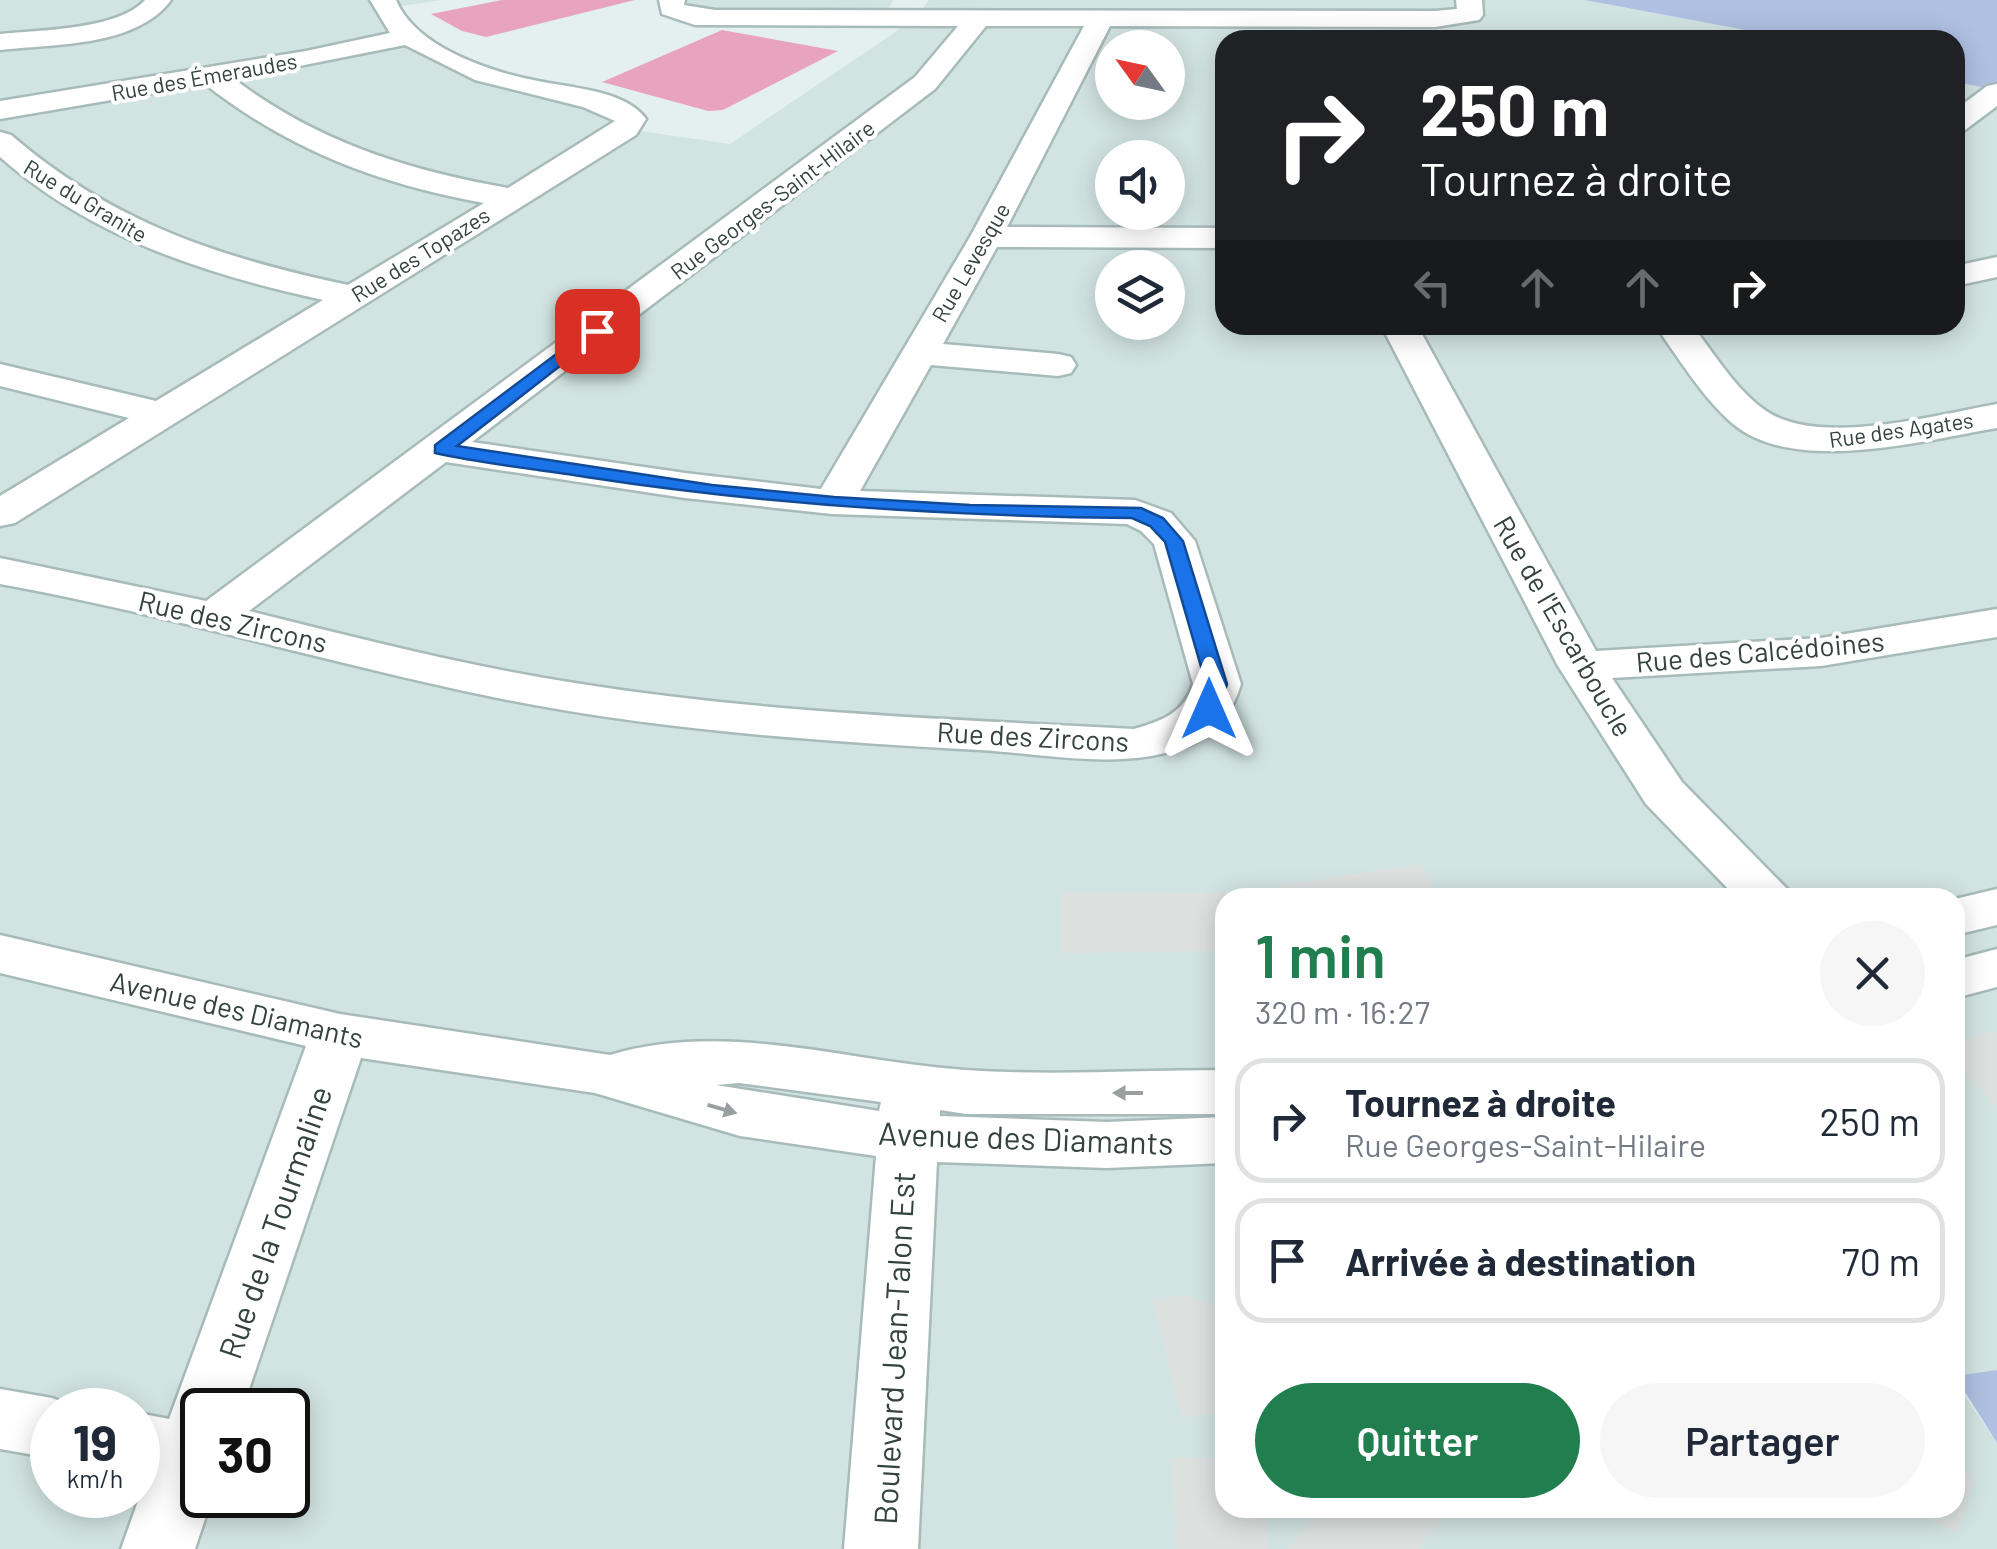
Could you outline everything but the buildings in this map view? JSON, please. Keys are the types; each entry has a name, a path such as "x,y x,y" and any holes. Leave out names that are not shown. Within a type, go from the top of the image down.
{"street":[{"path":"0,42 129,21 148,14 158,0"},
{"path":"383,0 384,8 406,37"},
{"path":"672,0 671,9 695,18 978,19 1101,19 1247,9 1456,19 1470,15 1468,0"},
{"name":"Rue Georges-Saint-Hilaire","path":"216,615 442,449 925,82 978,19"},
{"name":"Rue Levesque","path":"834,502 986,237 1101,19"},
{"name":"Rue des Émeraudes","path":"0,110 212,76 406,37"},
{"name":"Rue des Topazes","path":"0,514 626,129 631,119 609,107 508,82 406,37"},
{"path":"212,76 241,100 319,148 418,183 509,198"},
{"path":"1965,113 1988,89"},
{"name":"Rue du Granite","path":"0,141 22,163 102,216 161,246 213,265 352,296"},
{"path":"986,237 1215,238"},
{"path":"1965,274 1997,267"},
{"name":"Rue de l'Escarboucle","path":"1403,335 1581,666 1664,793 1759,888"},
{"name":"Rue des Agates","path":"1681,335 1749,418 1788,435 1830,440 1997,416"},
{"path":"918,353 1058,365"},
{"path":"0,375 161,414"},
{"name":"Rue des Zircons","path":"0,571 216,615 494,683 605,702 732,716 1136,744 1180,731 1209,709 1217,684 1174,541 1156,522 1135,512 970,511 834,502 712,490 442,449"},
{"name":"Rue des Calcédoines","path":"1581,666 1821,652 1997,623"},
{"path":"1965,914 1997,906"},
{"name":"Avenue des Diamants","path":"0,954 340,1034 595,1072 740,1114 909,1112 1108,1145 1215,1140"},
{"path":"1965,977 1997,968"},
{"name":"Rue de la Tourmaline","path":"202,1388 340,1034"},
{"name":"Avenue des Diamants","path":"909,1112 966,1092 1215,1092"},
{"name":"Boulevard Jean-Talon Est","path":"881,1549 909,1112"},
{"path":"0,1418 30,1424"},
{"name":"Rue de la Tourmaline","path":"158,1549 180,1454"}],"shaded area":[{"path":"0,0 443,0 386,8 434,52 609,107 627,129 730,144 916,18 929,0 1585,0 1745,30 1215,30 1215,335 1965,335 1965,84 1997,90 1997,1370 1965,1375 1965,888 1215,888 1215,1518 1965,1518 1965,1397 1997,1443 1997,1549 0,1549"},
{"path":"502,0 635,0 486,37 462,31 431,14"},
{"path":"672,0 893,0 884,18 695,17"},
{"path":"1585,0 1997,0 1997,90 1965,84 1965,30 1745,30"},
{"path":"722,30 838,51 723,110 708,111 602,82"},
{"path":"1420,864 1435,888 1266,888"},
{"path":"1061,892 1215,893 1215,951 1061,953"},
{"path":"1997,1031 1997,1107 1965,1074 1965,1039"},
{"path":"1186,1295 1215,1306 1215,1413 1181,1418 1153,1300"},
{"path":"1997,1370 1997,1443 1965,1392 1965,1375"},
{"path":"1171,1458 1215,1458 1215,1518 1266,1518 1269,1549 1177,1549"},
{"path":"1965,1471 1976,1476 1965,1507"},
{"path":"1314,1518 1443,1518 1417,1549 1287,1549"},
{"path":"1925,1518 1961,1518 1956,1533"}],"route":[{"path":"597,331 442,449 712,490 834,502 970,511 1135,512 1156,522 1174,541 1217,684 1209,709"}]}
